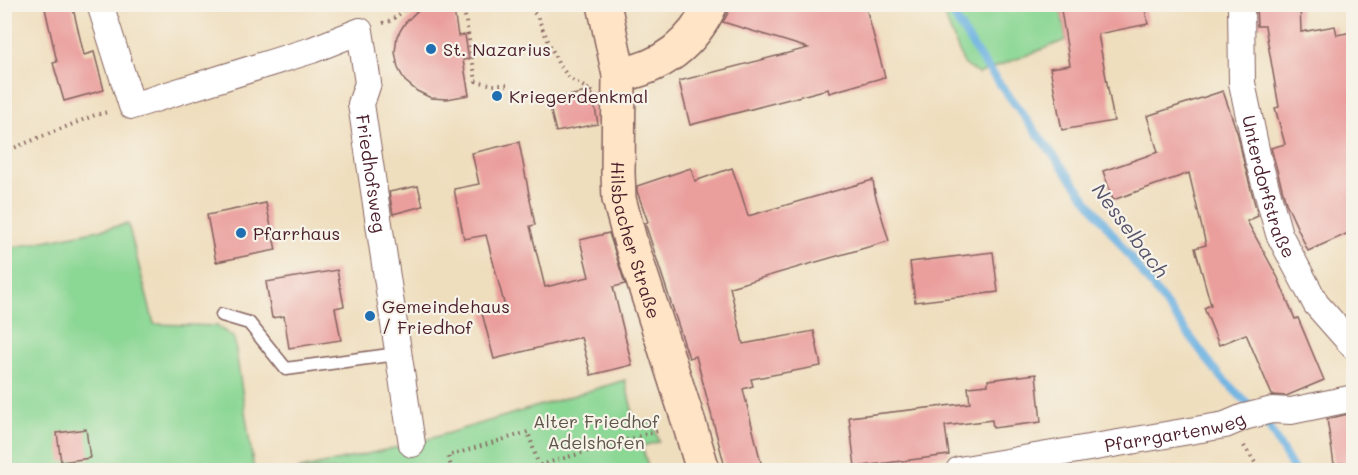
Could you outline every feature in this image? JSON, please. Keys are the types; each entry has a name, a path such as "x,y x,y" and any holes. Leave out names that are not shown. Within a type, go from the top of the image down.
{"main road":[{"name":"Hilsbacher Straße","path":"604,4 619,75 619,199 703,471"},
{"path":"619,75 660,63 682,46 704,20 711,4"}],"street":[{"path":"100,4 132,106 312,50 360,31"},
{"name":"Unterdorfstraße","path":"1241,4 1242,83 1258,159 1279,234 1316,304 1353,347"},
{"name":"Friedhofsweg","path":"360,31 368,83 361,104 412,444"},
{"name":"Pfarrgartenweg","path":"959,471 1225,426 1244,417 1272,410 1290,411 1353,398"}],"lane":[{"path":"222,315 249,323 286,369 397,354"}],"path":[{"path":"360,31 391,21 411,4"},
{"path":"463,4 476,81 510,85"},
{"path":"526,4 537,16 558,63 570,79 588,89 619,75"},
{"path":"4,152 95,115 132,106"},
{"path":"524,471 656,431"},
{"path":"452,471 448,456 528,432 539,466"}],"green space":[{"path":"940,5 1060,5 1066,40 978,74 964,64"},
{"path":"128,224 154,324 217,326 234,338 254,470 5,470 5,249"},
{"name":"Alter Friedhof Adelshofen","path":"625,380 636,427 653,422 659,442 642,446 649,470 296,470 412,444"}],"building":[{"path":"44,4 72,4 84,55 94,52 104,90 64,101 53,63 57,62"},
{"name":"St. Nazarius","path":"435,4 453,4 458,36 465,35 469,59 463,60 469,95 447,99 431,98 417,91 405,81 398,68 395,52 397,36 416,12"},
{"path":"730,4 865,4 885,77 829,93 828,89 690,125 679,81 808,48 723,22"},
{"path":"1060,4 1144,4 1148,24 1098,34 1114,121 1062,130 1050,68 1070,65"},
{"path":"1256,4 1300,4 1301,32 1335,26 1337,35 1353,32 1353,231 1308,251 1286,203 1271,148 1285,144 1275,108 1279,107 1265,26 1257,26"},
{"path":"592,91 598,124 556,132 548,100"},
{"path":"1223,91 1238,135 1258,216 1247,221 1278,278 1295,319 1298,318 1324,380 1286,396 1272,395 1246,334 1219,345 1204,308 1211,305 1195,248 1206,245 1189,173 1113,200 1103,171 1158,152 1147,116"},
{"path":"519,142 535,225 530,226 545,287 589,277 580,240 609,233 625,284 613,287 632,365 591,375 581,337 494,359 482,313 505,307 486,235 464,239 454,189 479,184 472,153"},
{"path":"691,168 695,181 732,168 748,216 873,180 889,241 730,287 743,344 814,331 821,366 751,379 753,386 743,389 763,471 726,471 696,356 689,358 645,223 648,222 637,191 637,186"},
{"path":"418,186 423,206 393,214 389,192"},
{"name":"Pfarrhaus","path":"266,203 276,250 216,262 207,215"},
{"path":"993,252 998,292 915,302 910,262"},
{"path":"337,270 344,306 335,308 341,340 289,348 284,316 272,318 266,282"},
{"path":"1036,374 1041,422 993,428 992,420 945,426 949,455 855,467 849,417 970,403 968,387 988,385 988,380"},
{"path":"1353,413 1353,462 1334,464 1327,419"},
{"path":"86,429 90,458 61,462 57,433"}],"waterway":[{"name":"Nesselbach","path":"946,4 981,59 1219,375 1266,422 1294,470"}],"place":[{"name":"St. Nazarius","path":"431,49"},
{"name":"Kriegerdenkmal","path":"497,96"},
{"name":"Pfarrhaus","path":"241,233"},
{"name":"Gemeindehaus / Friedhof","path":"370,316"}]}
